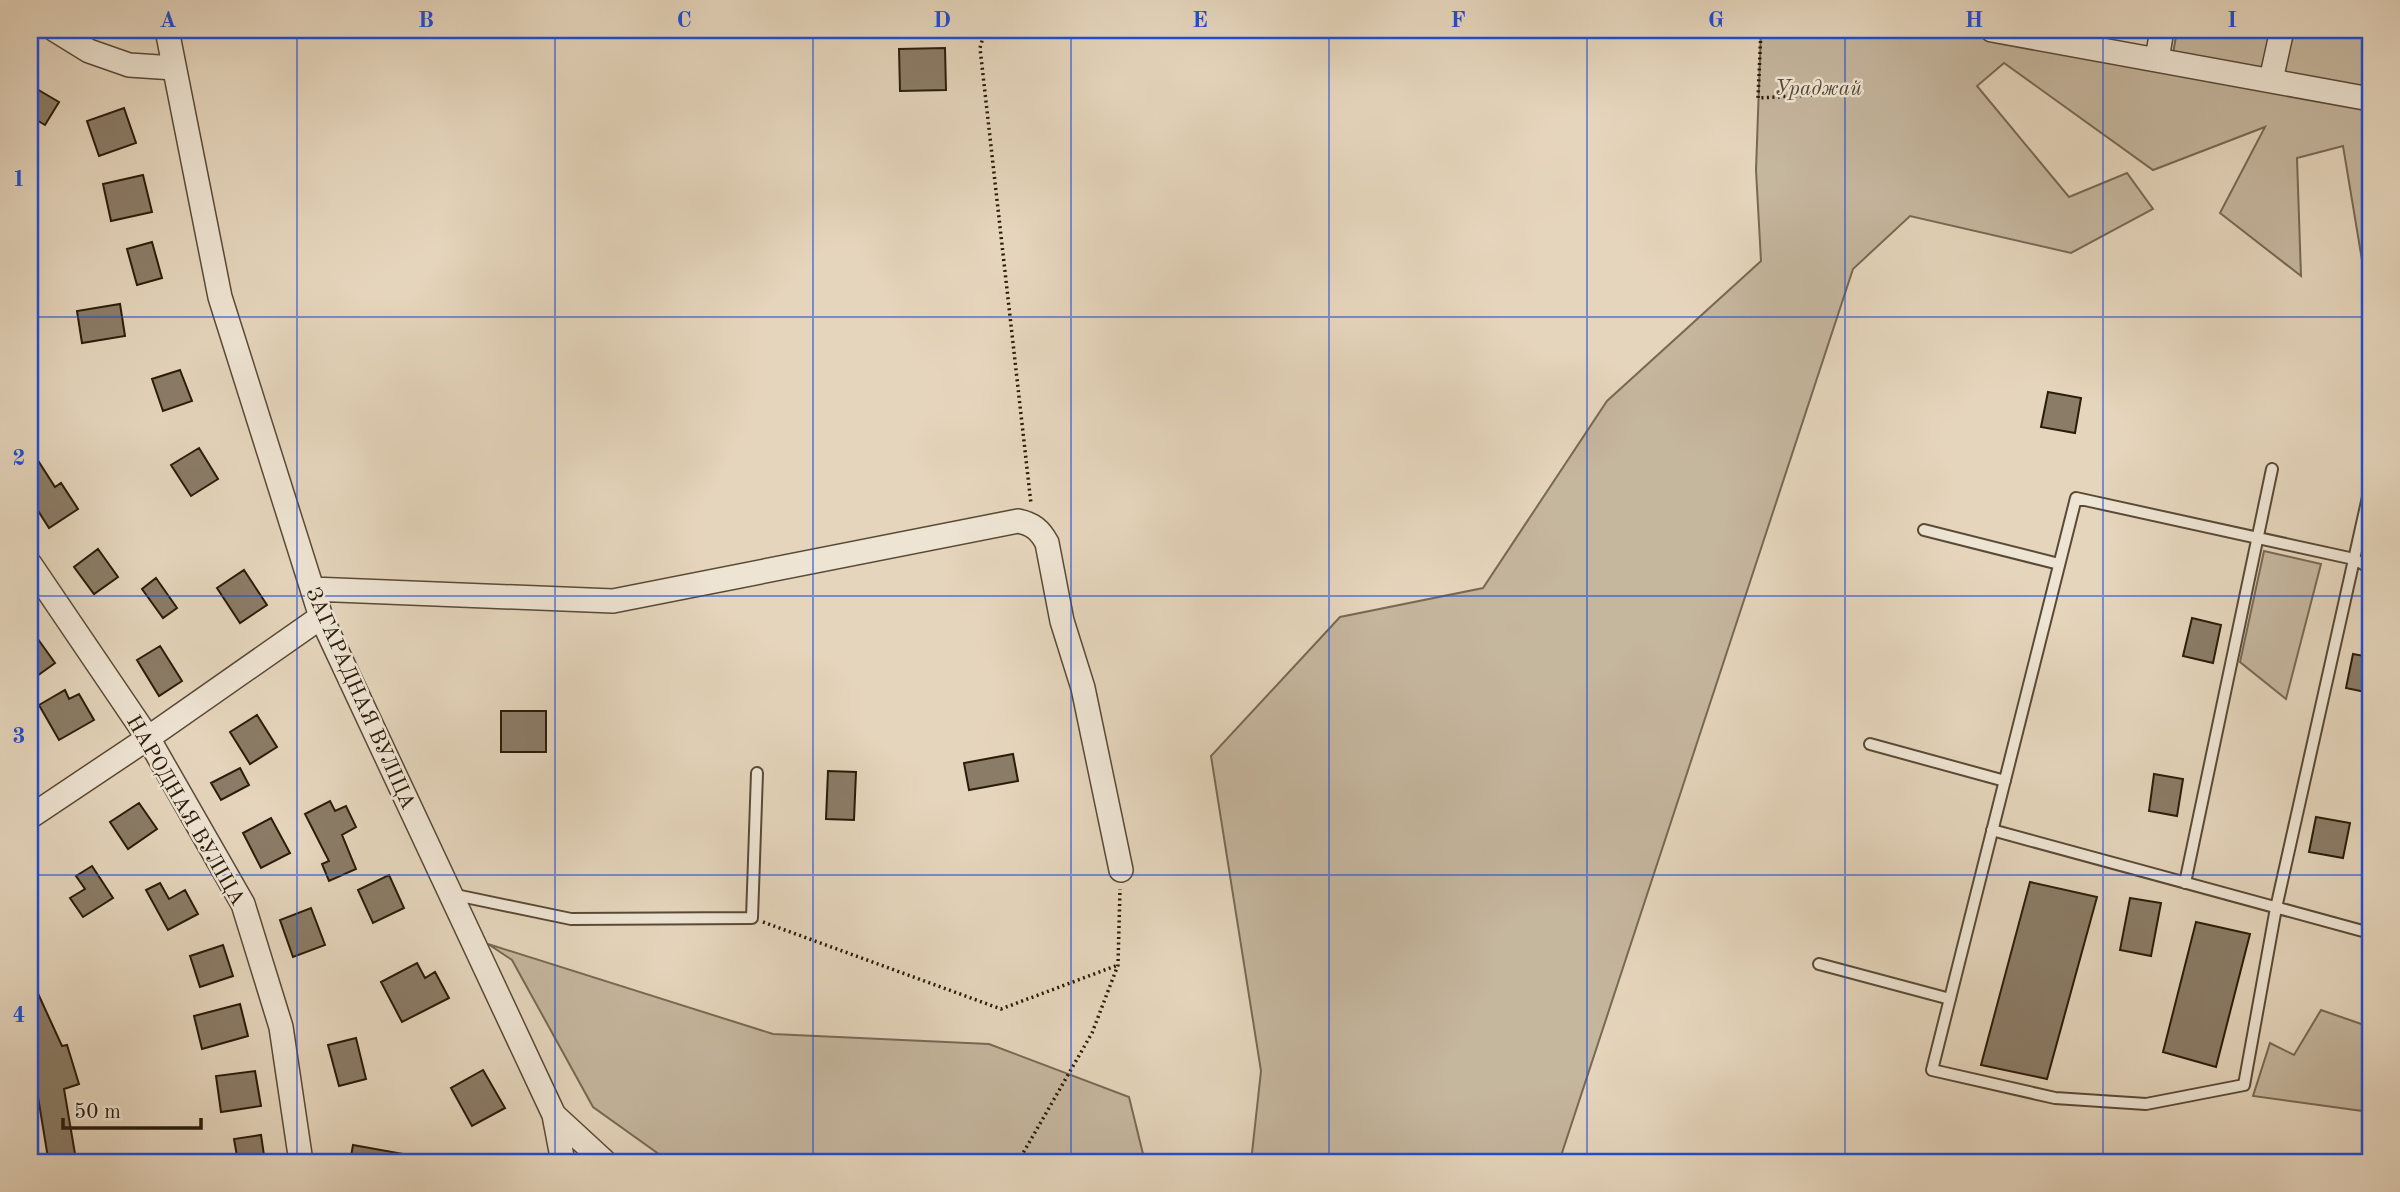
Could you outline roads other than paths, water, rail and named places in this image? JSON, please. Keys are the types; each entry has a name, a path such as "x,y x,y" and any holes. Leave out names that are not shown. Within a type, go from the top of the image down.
{"street":[{"path":"55,30 89,51 130,65 174,68"},
{"name":"ЗАГАРАДНАЯ ВУЛІЦА","path":"167,30 220,297 321,617 554,1115 605,1162"},
{"path":"1992,30 2370,99"},
{"path":"2157,59 2162,30"},
{"path":"2271,80 2282,30"},
{"path":"312,589 613,600 1018,521 1033,525 1047,542 1062,621 1083,688 1121,870"},
{"name":"НАРОДНАЯ ВУЛІЦА","path":"30,564 148,738 243,904 281,1027 301,1162"},
{"path":"30,817 321,617"},
{"path":"554,1115 563,1162"}],"lane":[{"path":"2185,883 2272,469"},
{"path":"2370,488 2354,559 2276,908 2244,1084 2146,1104 2055,1098 1932,1070 2076,498 2354,559 2370,568"},
{"path":"1924,530 2059,564"},
{"path":"1870,744 2005,781"},
{"path":"449,894 571,919 751,918 757,773"},
{"path":"1992,830 2370,933"},
{"path":"1819,964 1950,999"}],"park label":[{"name":"Ураджай","path":"1818,88"}]}
